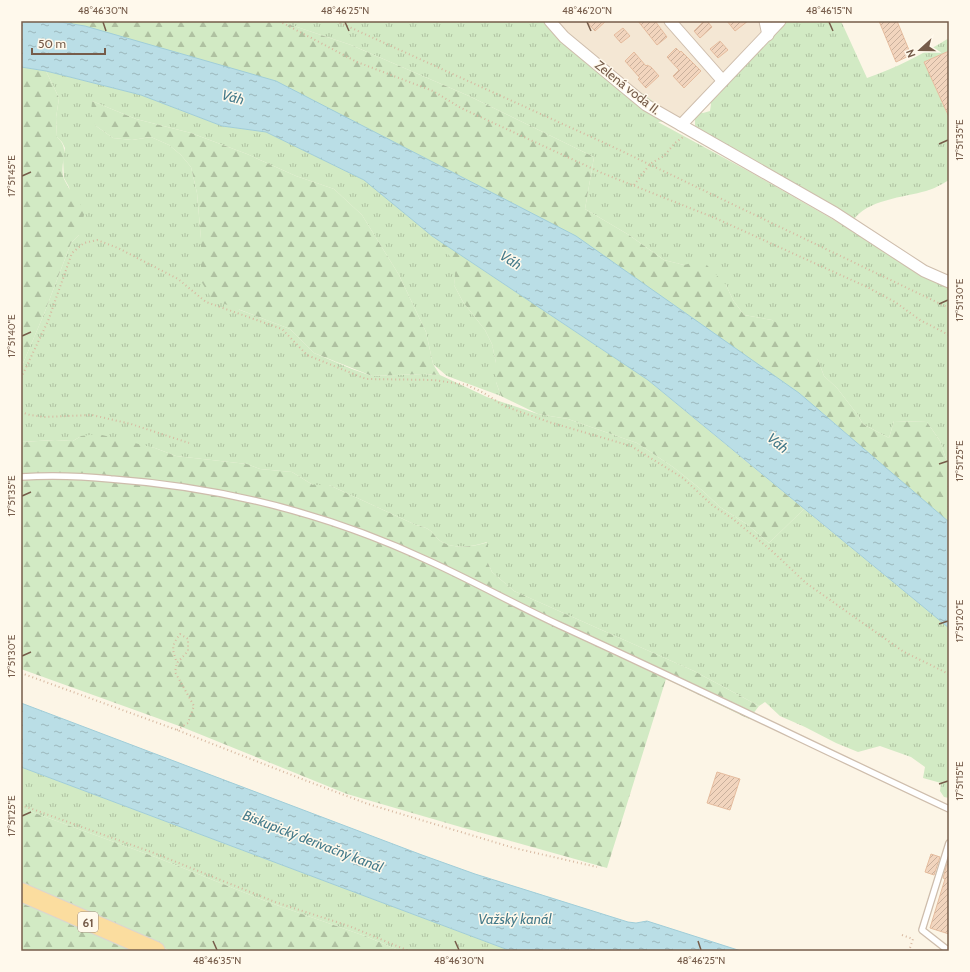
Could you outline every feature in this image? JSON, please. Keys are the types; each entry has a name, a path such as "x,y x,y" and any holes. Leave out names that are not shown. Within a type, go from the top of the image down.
{"main road":[{"name":"61","path":"21,892 156,951"}],"street":[{"name":"Zelená voda II.","path":"550,21 564,37 646,105 835,213 924,270 949,282"},
{"path":"670,21 722,80"},
{"path":"765,21 768,35"},
{"path":"685,127 722,80 768,35 780,21"}],"lane":[{"path":"21,476 83,476 130,480 198,489 234,495 319,517 428,560 541,616 949,808"},
{"path":"949,842 922,930 949,950"}],"path":[{"path":"279,21 357,62 433,91 461,108 602,173 722,221 866,287 895,302 920,320 949,336"},
{"path":"336,21 650,164 949,308"},
{"path":"634,185 650,164 664,156 685,127"},
{"path":"21,378 48,321 72,253 84,243 97,240 118,248 178,279 206,302 282,329 307,355 366,379 434,380 467,385 484,393 504,406 549,422 631,446 683,478 712,505 772,550 806,583 904,652 949,674"},
{"path":"21,412 44,417 92,415 131,424 189,443"},
{"path":"177,663 173,643 180,634 188,639 188,651 177,663 174,672 194,706 188,723 177,730"},
{"path":"21,673 177,730 368,804 514,848 597,867"},
{"path":"21,805 154,853 275,902 344,924 409,951"},
{"path":"902,936 913,939 909,951"}],"shaded area":[{"path":"555,21 775,21 679,120 610,70"}],"green space":[{"path":"54,21 279,21 351,45 469,96 594,157 585,209 629,235 664,260 684,265 702,260 726,285 733,300 744,315 772,320 802,336 818,360 824,376 837,388 863,424 889,438 894,421 927,422 940,441 949,468 949,522 799,393 85,26"},
{"path":"279,21 555,21 610,70 679,120 658,122 750,172 949,286 949,468 940,441 927,422 894,421 889,438 863,424 837,388 824,376 818,360 772,320 744,315 733,300 726,285 684,265 664,260 629,235 585,209 594,157 469,96 351,45"},
{"path":"784,21 841,21 867,78 909,60 949,38 949,51 924,62 947,113 949,113 949,180 929,190 886,200 876,204 867,208 853,221 695,126 695,115 699,112 703,113 710,111 711,104 709,100"},
{"path":"21,67 46,71 59,98 56,118 57,137 64,147 62,167 64,179 85,211 79,235 71,243 44,314 21,368"},
{"path":"46,71 141,95 222,126 266,132 364,180 432,236 457,263 454,285 463,302 485,330 492,344 496,363 496,382 501,396 447,376 433,364 426,332 399,275 362,215 334,189 296,176 247,154 191,133 136,119 92,101 96,126 113,138 132,140 151,137 169,145 181,155 191,167 197,193 201,239 201,281 240,310 290,329 314,353 372,376 423,374 440,375 487,397 538,414 568,419 637,443 673,467 720,507 748,525 769,543 804,509 949,628 949,798 944,797 940,791 941,783 923,778 925,767 911,757 880,746 858,752 836,743 780,716 765,702 759,706 694,671 514,591 492,572 488,563 487,542 463,547 444,543 427,528 416,525 329,485 313,485 292,472 260,469 247,464 176,456 155,448 81,436 73,441 55,440 21,442 21,368 44,314 71,243 79,235 69,187 64,178 63,158 65,148 57,137 56,118 59,98"},
{"path":"92,101 136,119 191,133 247,154 296,176 334,189 362,215 399,275 426,332 433,364 440,375 423,374 372,376 314,353 290,329 212,299 201,281 201,239 197,193 191,167 181,155 169,145 151,137 132,140 113,138 96,126 91,114"},
{"path":"432,236 648,380 804,509 769,543 748,525 720,507 673,467 637,443 568,419 538,414 501,396 496,382 496,363 492,344 485,330 463,302 454,285 456,263"},
{"path":"98,434 155,448 176,456 247,464 260,469 292,472 313,485 329,485 416,525 427,528 444,543 463,547 488,542 488,563 492,572 514,591 694,671 759,706 749,719 666,679 607,868 347,794 182,727 21,669 21,442 55,440 73,441 81,436"},
{"path":"21,767 511,951 401,951 365,936 268,902 158,858 21,808"},
{"path":"21,808 158,858 268,902 365,936 401,951 171,951 21,885"},
{"path":"21,900 139,951 21,951"}],"water":[{"name":"Váh","path":"21,21 54,21 85,26 276,81 576,236 799,393 949,522 949,628 648,380 432,236 364,180 266,132 222,126 141,95 46,71 21,67"},
{"name":"Važský kanál","path":"21,703 475,874 628,922 636,923 647,921 741,951 511,951 21,767"}],"building":[{"path":"586,21 606,21 595,31"},
{"path":"638,21 655,21 667,37 657,45"},
{"path":"704,21 707,21 712,27 700,38 694,31"},
{"path":"727,21 748,21 735,31"},
{"path":"879,21 897,21 911,55 896,62"},
{"path":"623,28 630,36 621,43 614,35"},
{"path":"720,41 728,50 718,58 710,49"},
{"path":"676,48 701,71 684,88 673,76 679,70 667,57"},
{"path":"949,51 949,117 924,62"},
{"path":"634,52 646,66 651,67 659,76 646,88 638,79 640,78 625,61"},
{"path":"717,772 740,779 730,810 707,803"},
{"path":"931,854 940,857 934,875 925,872"},
{"path":"948,860 949,934 930,928 945,879 943,878"}],"water label":[{"name":"Biskupický derivačný kanál","path":"313,841"}]}
